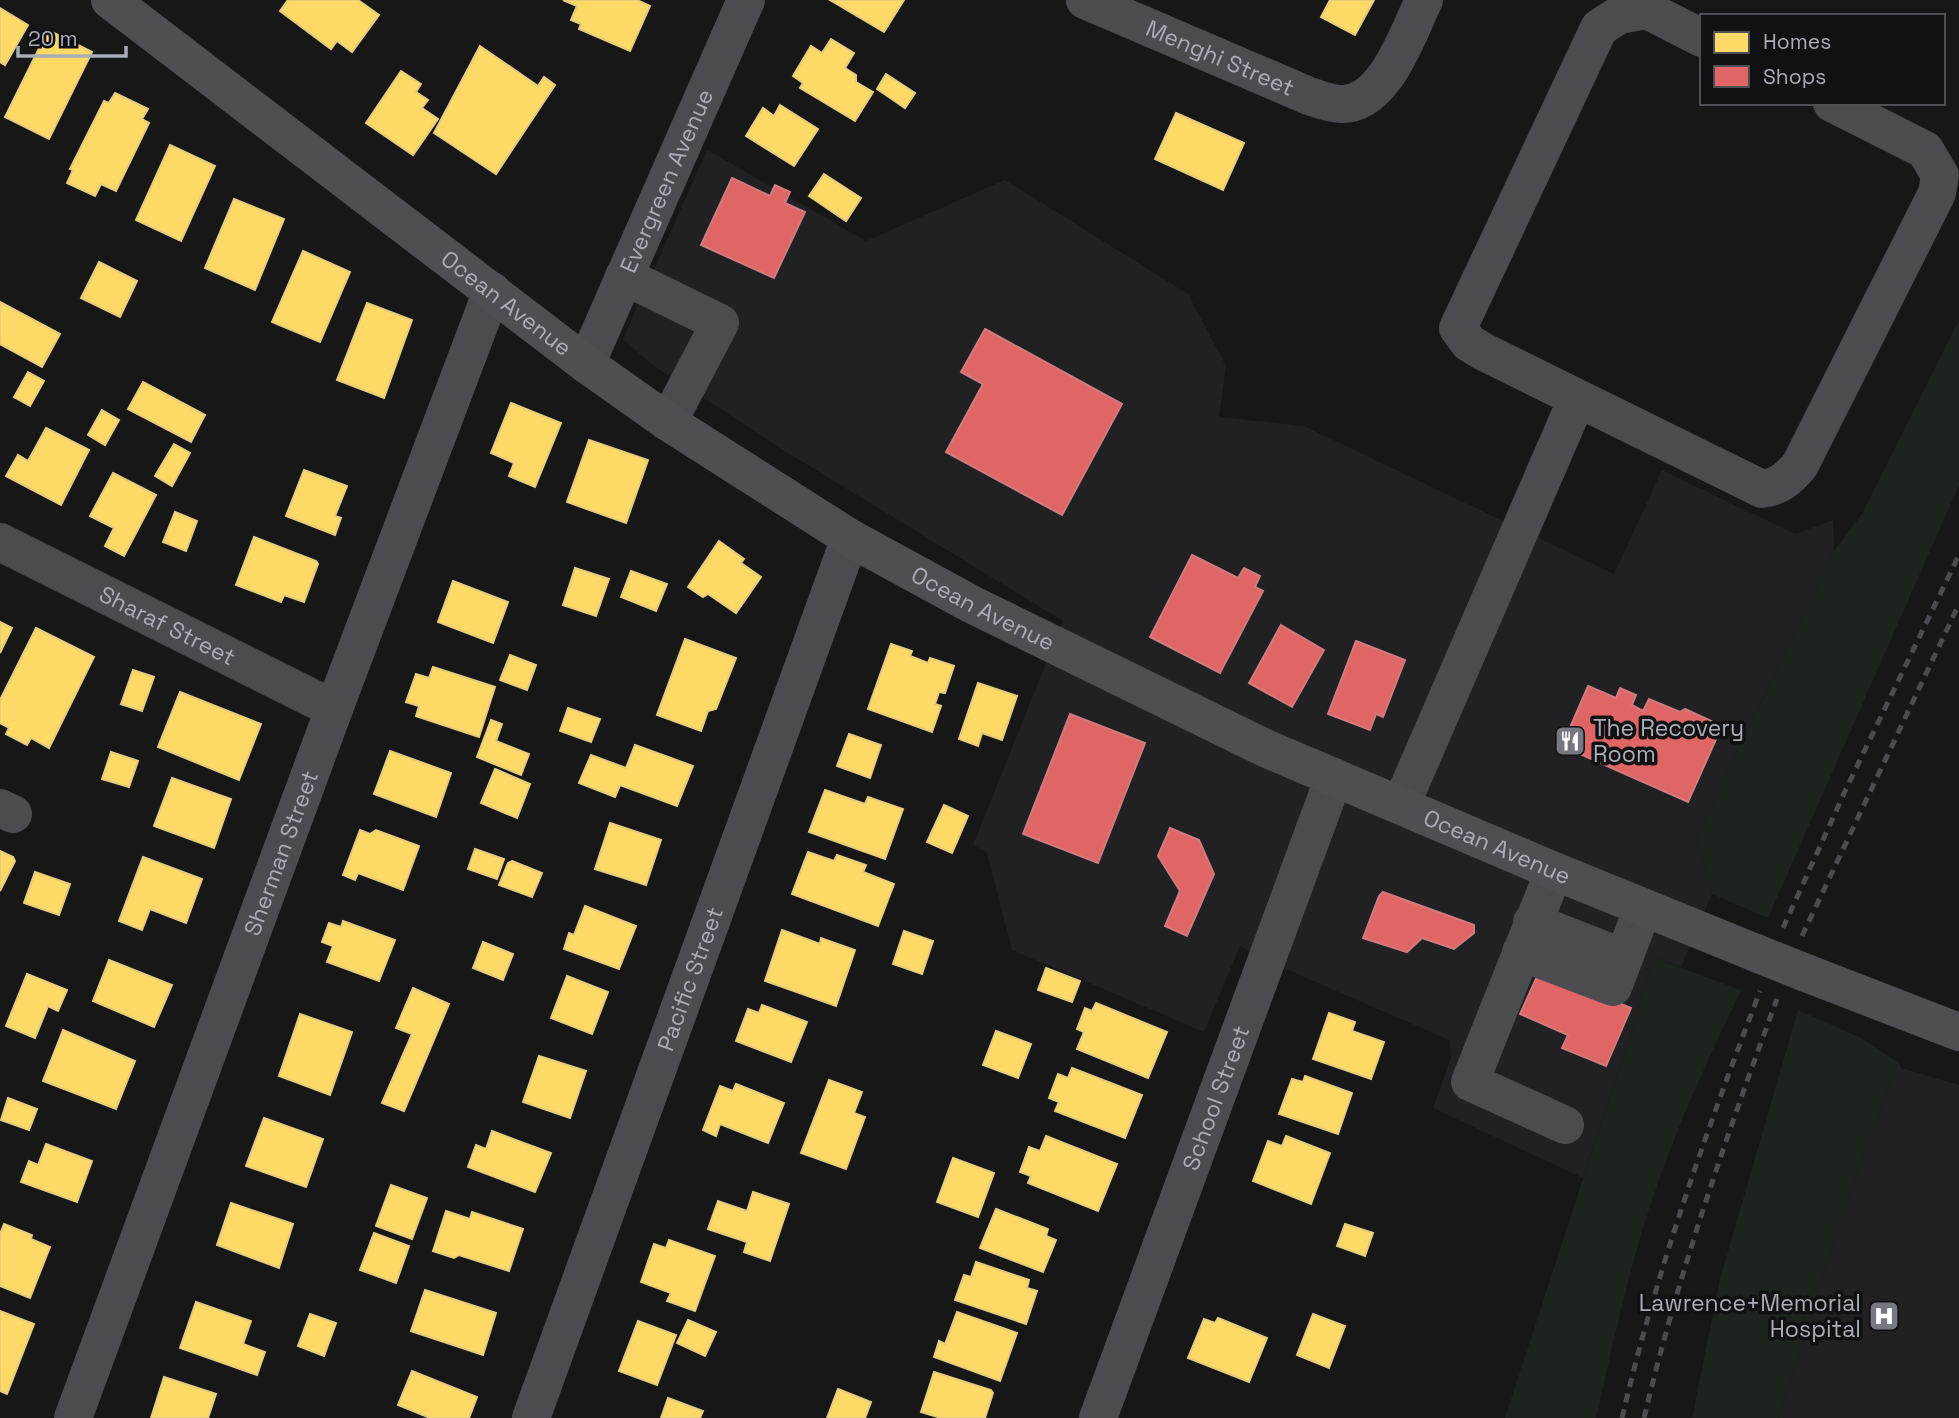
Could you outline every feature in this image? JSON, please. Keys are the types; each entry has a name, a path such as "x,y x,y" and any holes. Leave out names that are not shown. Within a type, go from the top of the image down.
{"main road":[{"name":"Ocean Avenue","path":"110,0 586,364 668,422 850,538 971,604 1265,748 1643,908 1959,1032"}],"street":[{"name":"Evergreen Avenue","path":"586,364 746,0"},
{"name":"Menghi Street","path":"1085,0 1309,96 1343,104 1367,97 1383,79 1424,0"},
{"path":"1700,36 1647,10 1619,15 1599,28 1458,328 1469,343 1484,352 1762,489 1774,488 1790,477 1800,465 1937,193 1940,175 1925,150 1836,105"},
{"path":"624,276 720,323 668,422"},
{"name":"Sherman Street","path":"73,1418 334,709 492,291"},
{"path":"1401,806 1577,399"},
{"name":"Pacific Street","path":"531,1418 850,538"},
{"name":"Sharaf Street","path":"0,542 334,709"},
{"name":"School Street","path":"1098,1418 1334,777"},
{"path":"1554,871 1470,1082 1565,1125"},
{"path":"1527,937 1624,958 1643,908"}],"shaded area":[{"path":"707,150 866,241 1005,180 1188,294 1226,366 1219,417 1304,426 1614,574 1662,470 1795,534 1833,520 1834,551 1696,838 1712,894 1681,967 1655,958 1583,1178 1433,1108 1451,1058 1449,1040 1286,969 1240,946 1204,1032 1012,950 987,853 973,845 1063,621 785,451 651,364 623,339"},
{"path":"1959,320 1959,485 1768,918 1712,894 1696,838 1834,551 1862,514"},
{"path":"1655,958 1741,990 1686,1111 1647,1214 1623,1301 1596,1418 1505,1418"},
{"path":"1798,1010 1859,1037 1898,1062 1842,1214 1778,1418 1692,1418 1720,1279"},
{"name":"Lawrence+Memorial Hospital","path":"1898,1062 1901,1068 1959,1085 1959,1418 1778,1418 1842,1214"}],"building: Homes":[{"path":"288,0 358,0 379,15 352,52 337,41 331,49 280,11"},
{"path":"563,0 637,0 650,6 630,51 579,29 581,24 571,20 577,6"},
{"path":"830,0 904,0 884,32"},
{"path":"1330,0 1374,0 1355,35 1321,17"},
{"path":"0,8 28,25 5,65 0,62"},
{"path":"48,30 92,52 49,139 5,117"},
{"path":"831,39 854,53 845,68 856,75 856,82 873,92 855,121 800,88 803,83 793,76 811,46 822,53"},
{"path":"480,46 538,86 544,77 555,85 496,174 434,133"},
{"path":"401,71 421,84 416,92 428,100 422,108 438,119 413,155 366,123"},
{"path":"886,74 915,93 905,108 877,89"},
{"path":"115,93 148,109 142,119 149,123 116,191 101,184 95,196 67,183 73,170 70,169 104,101 109,103"},
{"path":"780,105 818,129 794,166 746,136 763,108 774,116"},
{"path":"1176,113 1244,143 1223,190 1155,159"},
{"path":"170,145 215,166 181,241 136,220"},
{"path":"824,174 861,198 846,221 809,196"},
{"path":"234,199 284,219 255,290 205,268"},
{"path":"303,251 350,272 320,342 272,322"},
{"path":"99,262 137,281 120,317 81,298"},
{"path":"0,302 60,334 42,367 0,344"},
{"path":"367,303 412,320 384,398 337,380"},
{"path":"28,372 44,381 30,406 14,397"},
{"path":"143,382 205,415 191,442 128,409"},
{"path":"511,403 561,423 535,487 509,476 514,463 491,453"},
{"path":"102,410 119,420 105,445 88,435"},
{"path":"46,428 89,450 61,505 6,476 18,455 28,461"},
{"path":"589,440 648,460 626,523 567,502"},
{"path":"174,444 190,453 172,486 155,476"},
{"path":"304,470 347,486 335,516 341,518 335,535 286,516"},
{"path":"113,473 156,495 124,556 105,546 114,528 90,516"},
{"path":"175,512 197,521 186,551 163,542"},
{"path":"254,537 316,561 318,564 304,602 284,595 281,602 236,585"},
{"path":"719,541 744,559 741,563 761,577 736,613 708,594 703,597 688,587"},
{"path":"575,568 609,579 596,616 563,605"},
{"path":"631,571 667,584 656,611 621,597"},
{"path":"453,581 508,602 493,643 438,622"},
{"path":"0,622 12,628 0,653"},
{"path":"36,628 94,657 49,748 31,738 27,745 6,734 9,728 0,723 0,700"},
{"path":"685,639 736,658 716,709 708,711 701,731 657,715"},
{"path":"891,644 912,651 910,656 928,663 930,658 954,666 945,693 939,692 935,704 941,706 932,732 868,709"},
{"path":"510,655 536,665 527,690 500,680"},
{"path":"433,667 495,687 479,737 416,716 419,706 406,702 416,674 429,678"},
{"path":"133,670 154,677 142,711 121,704"},
{"path":"978,683 1017,696 1002,740 982,733 978,746 959,739"},
{"path":"180,692 261,724 239,780 158,747"},
{"path":"568,708 600,719 591,742 560,731"},
{"path":"491,720 502,724 496,741 529,754 521,775 477,757"},
{"path":"849,734 881,745 870,778 837,766"},
{"path":"635,745 693,766 677,806 620,785 615,797 579,783 591,755 626,768"},
{"path":"390,751 451,773 436,817 374,794"},
{"path":"111,752 138,761 129,787 102,779"},
{"path":"495,769 530,784 517,818 481,803"},
{"path":"172,778 231,799 214,848 154,826"},
{"path":"825,790 865,804 868,797 903,809 885,859 809,832"},
{"path":"944,805 968,816 952,853 927,842"},
{"path":"610,823 661,840 646,885 595,869"},
{"path":"360,830 370,834 376,830 419,846 403,890 358,873 355,880 343,875"},
{"path":"475,849 504,859 497,879 468,869"},
{"path":"0,851 13,857 15,861 0,891"},
{"path":"808,852 834,861 837,855 866,865 863,872 894,884 878,926 792,894"},
{"path":"143,857 202,879 186,923 150,909 142,930 119,921"},
{"path":"512,861 542,873 532,897 499,885 508,863"},
{"path":"35,872 70,884 59,915 24,903"},
{"path":"585,906 636,926 619,969 564,949 569,933 574,935"},
{"path":"343,921 395,940 379,981 327,962 333,946 322,942 329,923 341,927"},
{"path":"782,930 820,944 821,938 855,950 836,1006 765,981"},
{"path":"904,931 933,941 922,974 893,964"},
{"path":"483,942 513,954 503,980 473,968"},
{"path":"109,960 172,985 154,1027 93,1001"},
{"path":"1046,968 1080,981 1072,1002 1038,990"},
{"path":"27,974 67,990 58,1011 48,1006 35,1038 6,1026"},
{"path":"567,976 608,992 592,1034 551,1018"},
{"path":"413,988 449,1004 404,1111 382,1103 412,1034 396,1028"},
{"path":"1096,1003 1167,1032 1148,1078 1077,1049 1084,1032 1077,1029 1085,1008 1092,1011"},
{"path":"762,1005 807,1022 791,1062 736,1041 748,1009 759,1013"},
{"path":"1329,1013 1355,1022 1352,1031 1384,1042 1371,1079 1313,1059"},
{"path":"300,1014 352,1032 330,1095 279,1076"},
{"path":"63,1030 135,1061 116,1109 43,1081"},
{"path":"996,1031 1031,1044 1018,1078 983,1065"},
{"path":"539,1056 586,1071 570,1118 523,1102"},
{"path":"1072,1068 1142,1095 1125,1138 1055,1111 1059,1102 1049,1098 1058,1074 1068,1078"},
{"path":"1305,1076 1352,1093 1338,1134 1279,1114 1292,1079 1303,1082"},
{"path":"829,1080 862,1092 854,1113 865,1117 846,1169 801,1153"},
{"path":"736,1084 784,1103 768,1143 720,1124 716,1136 703,1130 720,1086 733,1091"},
{"path":"8,1098 37,1109 29,1130 1,1120"},
{"path":"264,1118 323,1139 306,1187 246,1166"},
{"path":"492,1131 551,1153 535,1192 468,1167 476,1145 486,1149"},
{"path":"1046,1136 1117,1164 1098,1211 1028,1183 1031,1176 1020,1172 1029,1147 1040,1151"},
{"path":"1286,1136 1330,1153 1311,1204 1253,1181 1268,1141 1282,1146"},
{"path":"46,1144 92,1161 77,1202 21,1182 29,1161 38,1165"},
{"path":"953,1158 994,1173 978,1217 937,1202"},
{"path":"391,1185 427,1198 412,1239 376,1226"},
{"path":"753,1192 789,1204 770,1261 744,1252 747,1242 708,1229 718,1201 747,1211"},
{"path":"231,1203 293,1224 279,1268 217,1245"},
{"path":"996,1209 1048,1229 1046,1236 1056,1240 1043,1272 980,1248"},
{"path":"446,1211 470,1219 472,1212 523,1229 509,1271 459,1255 454,1258 433,1251"},
{"path":"4,1224 32,1235 31,1239 50,1247 30,1298 0,1286 0,1234"},
{"path":"1345,1224 1373,1233 1365,1256 1337,1246"},
{"path":"374,1233 409,1246 396,1283 360,1270"},
{"path":"669,1240 715,1256 695,1311 667,1301 671,1293 641,1282 654,1244 666,1248"},
{"path":"976,1262 1029,1280 1027,1288 1037,1291 1026,1324 955,1300 964,1275 971,1277"},
{"path":"425,1290 496,1313 483,1355 411,1331"},
{"path":"196,1302 251,1321 243,1344 265,1352 257,1375 180,1348"},
{"path":"0,1311 34,1324 7,1394 0,1391"},
{"path":"957,1312 1017,1333 1000,1381 934,1357 939,1341 945,1344"},
{"path":"310,1314 336,1323 324,1356 298,1346"},
{"path":"1313,1314 1345,1326 1329,1368 1297,1355"},
{"path":"1218,1318 1267,1338 1249,1382 1188,1358 1204,1319 1215,1323"},
{"path":"688,1320 716,1332 705,1356 677,1343"},
{"path":"638,1321 676,1335 657,1385 619,1371"},
{"path":"412,1371 477,1397 469,1418 430,1418 398,1405"},
{"path":"934,1372 991,1390 993,1393 985,1418 941,1418 921,1412"},
{"path":"164,1377 216,1394 208,1418 151,1418"},
{"path":"838,1389 871,1402 865,1418 827,1418"},
{"path":"668,1398 703,1411 700,1418 661,1418"}],"building: Shops":[{"path":"732,178 770,196 775,185 790,192 785,203 805,212 774,278 701,245"},
{"path":"985,329 1122,404 1062,515 946,452 983,384 961,372"},
{"path":"1192,555 1238,578 1244,568 1260,576 1255,587 1263,591 1220,673 1150,637"},
{"path":"1281,625 1324,650 1292,707 1249,683"},
{"path":"1356,641 1405,660 1383,717 1376,714 1370,730 1328,714"},
{"path":"1588,686 1616,698 1620,688 1636,695 1632,705 1643,711 1649,699 1680,712 1685,709 1722,726 1688,802 1562,746"},
{"path":"1070,714 1145,743 1098,863 1023,834"},
{"path":"1170,828 1199,840 1214,874 1187,936 1165,926 1180,891 1158,856"},
{"path":"1383,892 1474,925 1474,933 1454,949 1422,938 1407,952 1363,938"},
{"path":"1540,970 1631,1008 1606,1066 1562,1048 1568,1035 1520,1014"}],"railway":[{"path":"1783,928 1846,789 1959,555"},
{"path":"1802,936 1959,604"},
{"path":"1622,1418 1666,1256 1720,1097 1760,991"},
{"path":"1644,1418 1704,1207 1777,999"}],"place":[{"name":"The Recovery Room","path":"1570,741"},
{"name":"Lawrence+Memorial Hospital","path":"1884,1316"}]}
